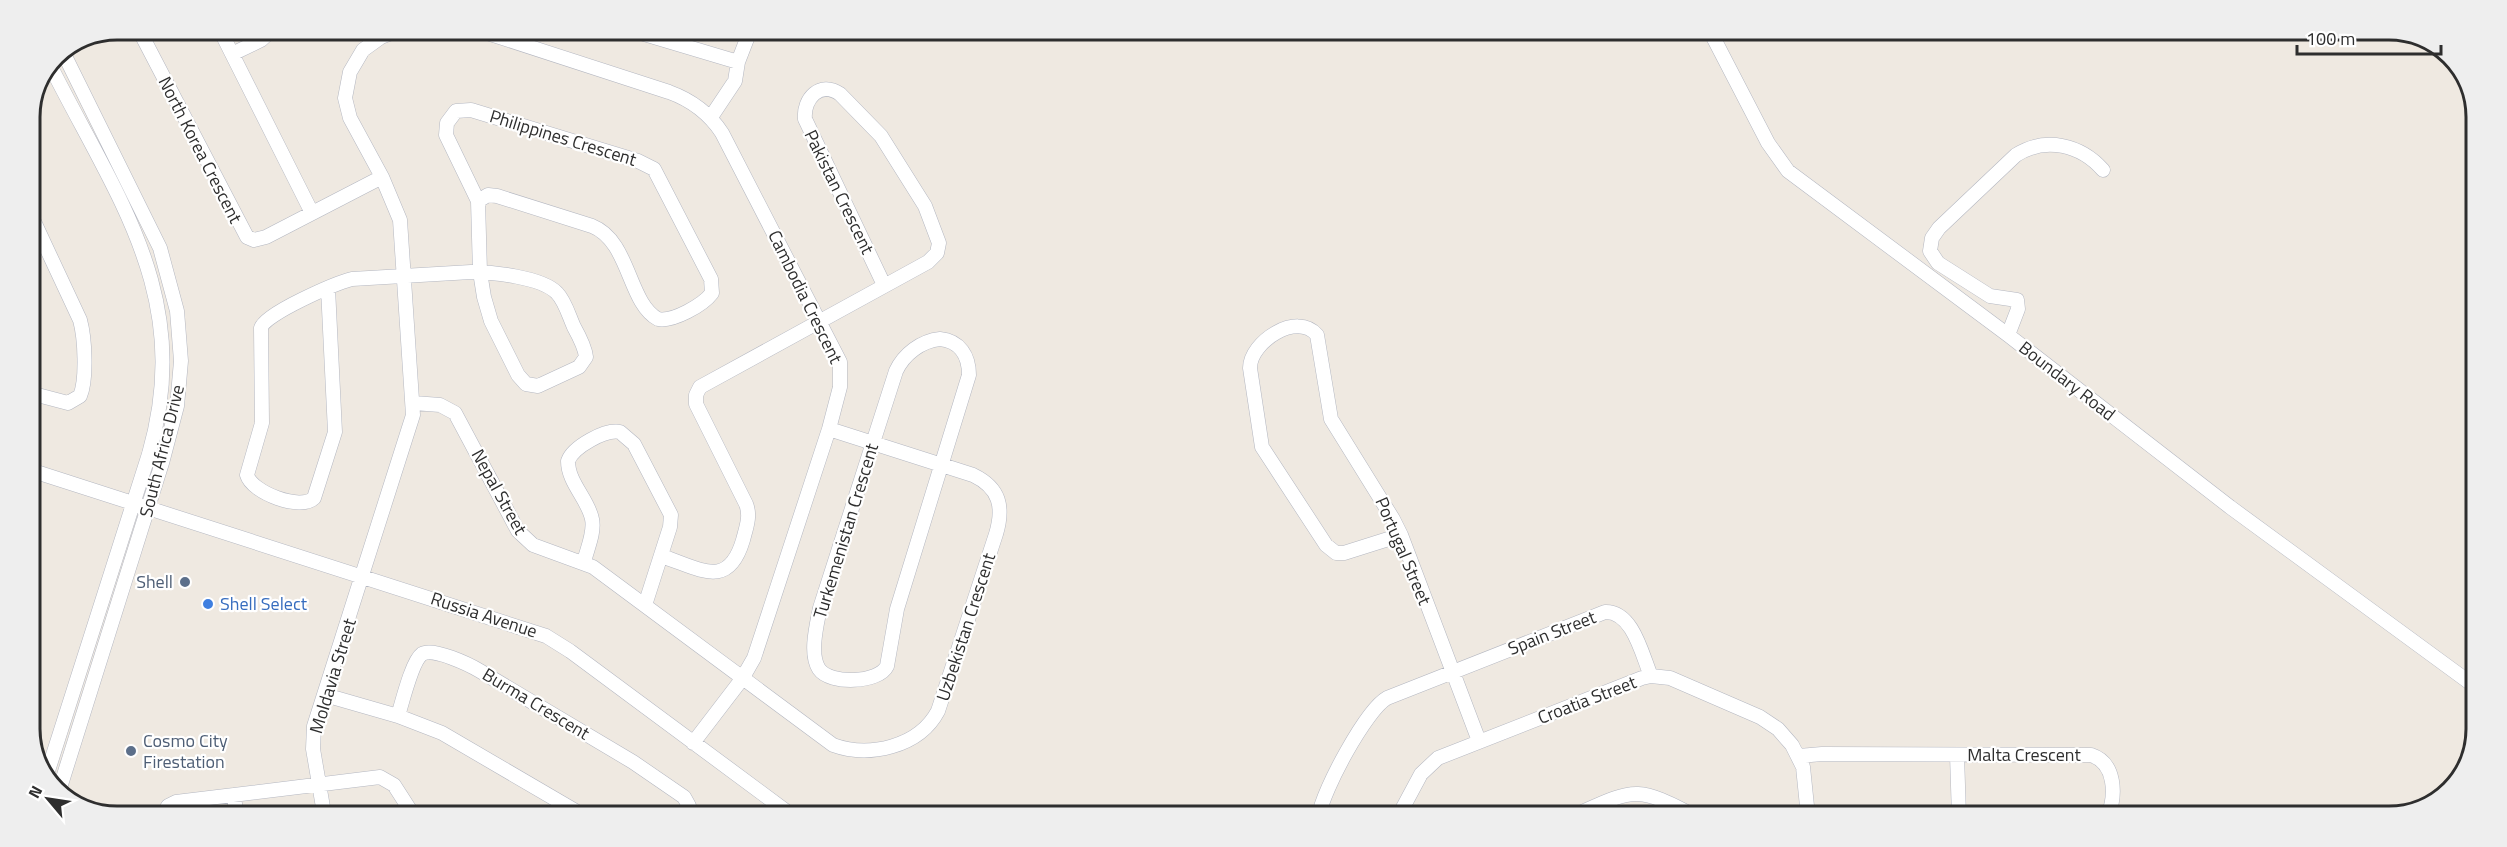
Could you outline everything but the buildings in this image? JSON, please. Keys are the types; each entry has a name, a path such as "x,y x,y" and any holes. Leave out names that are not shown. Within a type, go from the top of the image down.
{"street":[{"name":"North Korea Crescent","path":"144,40 244,234 250,239 259,240 382,177"},
{"path":"225,40 312,213"},
{"path":"232,54 261,40"},
{"path":"363,576 410,429 414,403 400,220 382,177 347,110 345,89 353,65 363,50 377,40"},
{"name":"Cambodia Crescent","path":"509,40 669,92 693,103 711,117 722,133 820,321 841,370 838,396 829,429 758,648 742,679 693,742"},
{"path":"664,40 738,62"},
{"path":"711,117 732,87 747,40"},
{"name":"Boundary Road","path":"1715,40 1768,143 1783,166 2008,335 2212,494 2466,680"},
{"name":"South Africa Drive","path":"66,769 171,432 180,379 181,348 177,311 160,248 67,60"},
{"name":"South Africa Drive","path":"50,765 133,504 160,411 164,365 161,320 154,285 142,250 54,74"},
{"name":"Pakistan Crescent","path":"661,556 712,571 725,570 735,562 748,521 748,508 698,410 696,395 700,387 933,259 939,247 936,232 925,206 882,136 840,94 831,89 822,88 813,94 807,103 805,119 884,285"},
{"name":"Philippines Crescent","path":"478,201 488,195 497,196 582,222 606,233 647,309 658,319 666,320 680,314 705,300 713,291 711,279 660,176 652,167 471,110 460,109 450,116 446,135 478,201 480,272 490,321 523,381 530,386 538,386 581,365 586,357 585,350 557,292 511,276 480,272"},
{"path":"2008,335 2018,309 2017,300 1990,296 1938,263 1930,251 1932,238 1939,228 2016,155 2027,150 2071,146 2089,155 2103,170"},
{"path":"40,235 80,320 83,334 83,381 80,396 68,403 40,396"},
{"path":"328,288 335,432 314,498 302,503 269,495 254,486 248,479 248,469 262,423 260,334 262,324 269,318 328,288 352,279 480,272"},
{"name":"Portugal Street","path":"1401,535 1350,552 1334,551 1326,545 1262,447 1251,380 1251,357 1259,345 1292,325 1300,324 1314,331 1319,341 1331,419 1385,503 1401,535 1479,741"},
{"name":"Turkemenistan Crescent","path":"935,339 951,341 964,351 969,375 942,465 893,621 887,666 882,674 873,678 829,677 817,664 816,626 827,584 901,361 911,351 935,339"},
{"name":"Nepal Street","path":"414,403 440,405 455,413 523,537 537,547 584,562 742,679"},
{"name":"Uzbekistan Crescent","path":"742,679 820,737 846,750 884,749 913,737 928,726 941,702 999,522 999,501 991,486 974,475 942,465 875,437 829,429"},
{"path":"584,562 592,523 570,474 568,461 579,448 616,431 630,438 669,510 670,527 645,605"},
{"name":"Russia Avenue","path":"41,473 533,630 554,640 779,806"},
{"name":"Moldavia Street","path":"323,806 313,737 363,576"},
{"name":"Spain Street","path":"1321,806 1325,793 1374,707 1387,698 1610,612 1626,620 1651,676"},
{"name":"Burma Crescent","path":"398,716 416,662 422,654 429,652 456,660 480,671 633,762 684,797 689,806"},
{"name":"Croatia Street","path":"1404,806 1428,765 1438,758 1651,676 1678,681 1770,723 1785,736 1799,756 1805,778 1807,806"},
{"path":"325,695 398,716 442,733 567,806"},
{"name":"Malta Crescent","path":"1799,756 2083,754 2098,758 2105,763 2111,773 2112,806"},
{"name":"Malta Crescent","path":"1957,755 1959,806"},
{"path":"168,806 176,802 384,778 394,785 408,806"},
{"path":"1598,806 1627,795 1638,794 1672,806"},
{"path":"234,795 235,806"}],"place":[{"name":"Shell","path":"185,582"},
{"name":"Shell Select","path":"208,604"},
{"name":"Cosmo City Firestation","path":"131,751"}]}
